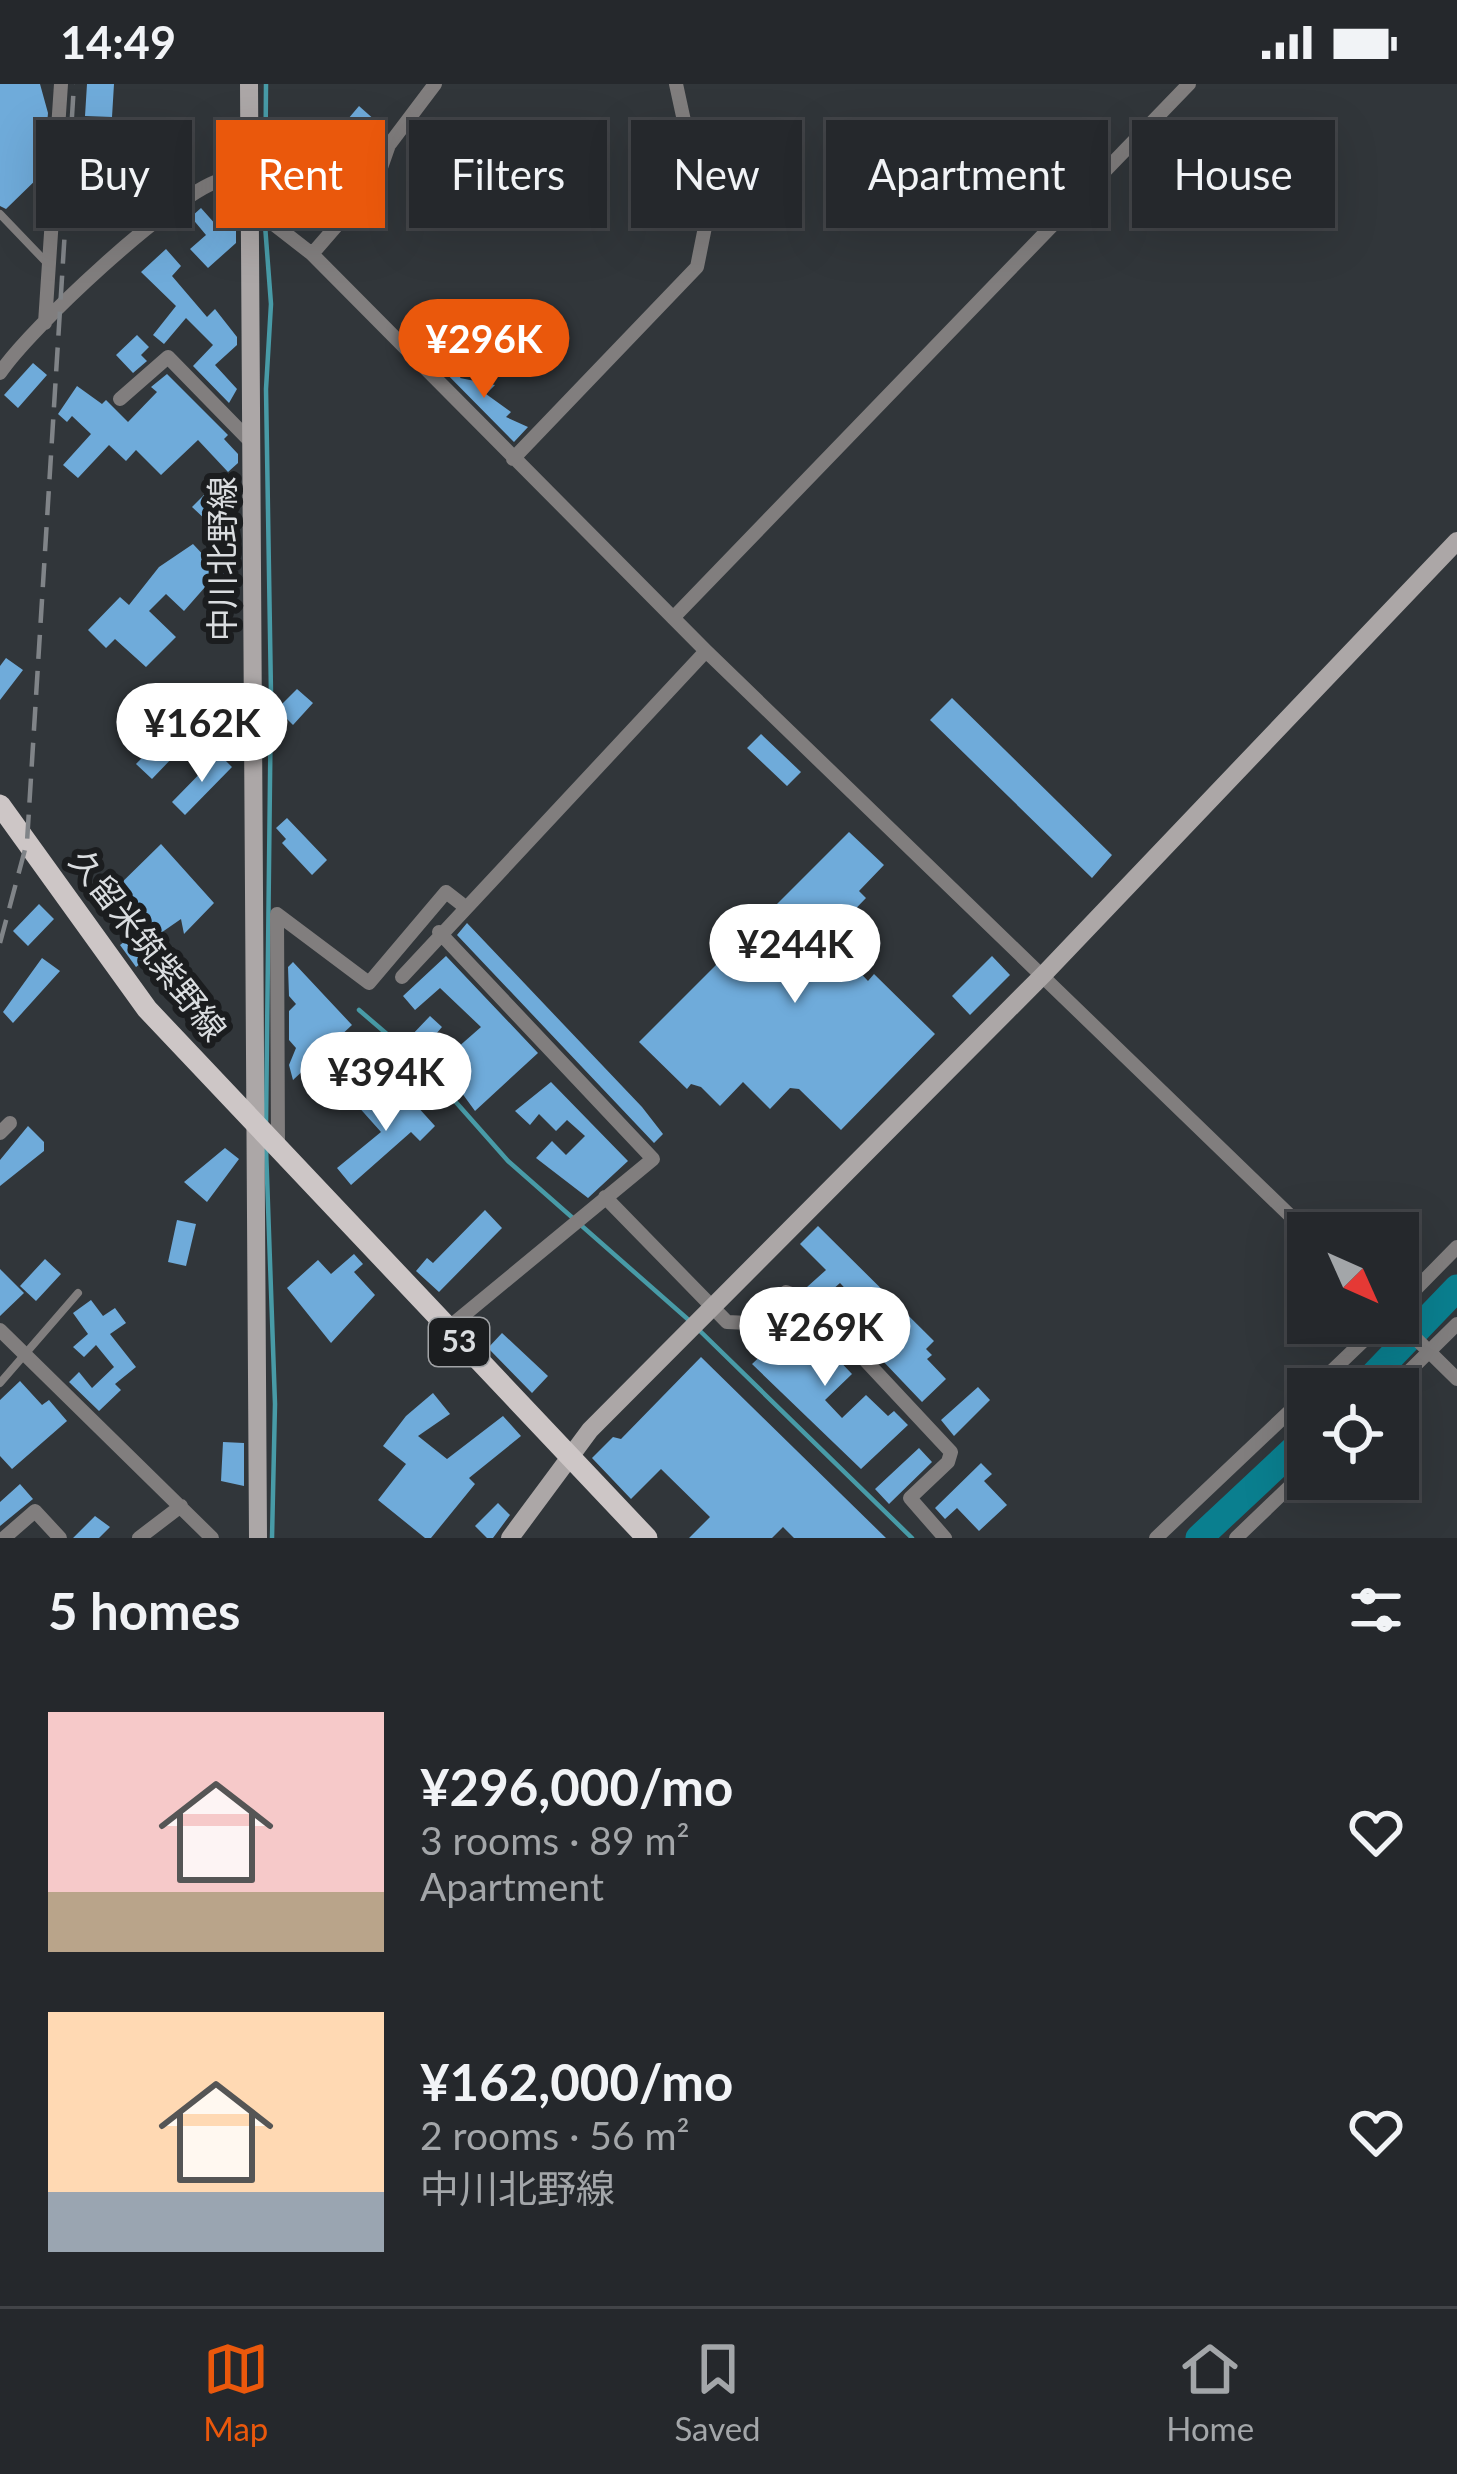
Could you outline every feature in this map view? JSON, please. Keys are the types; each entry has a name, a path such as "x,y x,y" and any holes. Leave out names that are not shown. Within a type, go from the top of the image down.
{"main road":[{"name":"中川北野線","path":"249,84 251,120"},
{"name":"中川北野線","path":"255,228 251,442 258,1538"},
{"path":"510,1538 568,1455 709,1307 1044,974 1457,541"},
{"name":"久留米筑紫野線","path":"0,805 147,1009 274,1149 647,1538"}],"street":[{"path":"45,323 61,84"},
{"path":"312,254 377,179 389,145 435,84"},
{"path":"512,459 697,267 706,222 676,84"},
{"path":"673,618 1189,84"},
{"path":"0,373 45,323 197,188 216,182"},
{"path":"280,228 312,254 706,651 1287,1212"},
{"path":"120,399 168,357 251,442"},
{"path":"402,977 439,932 706,651"},
{"path":"274,1149 277,914 369,983 446,892 464,906"},
{"path":"439,932 652,1159 447,1329"},
{"path":"605,1197 709,1307 738,1324 749,1323 786,1292 809,1300 951,1452 948,1462 910,1498 945,1538"},
{"path":"1419,1286 1457,1247"},
{"path":"1410,1368 1457,1324"},
{"path":"0,1330 212,1538"},
{"path":"1419,1342 1457,1379"},
{"path":"1334,1368 1360,1344"},
{"path":"1156,1538 1287,1413"},
{"path":"1236,1538 1287,1489"},
{"path":"139,1538 181,1506"},
{"path":"4,1538 35,1511 60,1538"}],"lane":[{"path":"0,214 49,264"},
{"path":"0,1383 78,1293"}],"building":[{"path":"0,84 40,84 48,113 47,120 36,120 36,180 6,209 0,206"},
{"path":"87,84 114,84 112,117 85,116"},
{"path":"359,106 375,120 347,120"},
{"path":"201,208 216,228 236,229 236,243 208,268 190,249 206,235 192,216"},
{"path":"166,249 181,266 172,276 207,317 215,309 237,337 237,345 215,365 237,389 229,403 193,366 213,345 186,318 164,344 153,335 176,306 141,272"},
{"path":"137,335 149,347 141,355 147,361 133,373 116,355"},
{"path":"431,358 465,369 460,378 495,385 486,394 511,412 506,417 528,427 514,442"},
{"path":"33,363 47,375 18,408 4,395"},
{"path":"167,374 228,435 224,439 238,454 238,463 228,472 198,440 161,475 136,450 126,461 109,445 78,478 63,465 91,434 72,416 67,422 58,414 77,386 102,404 106,400 128,422 157,392 151,387"},
{"path":"225,474 238,490 207,521 192,507"},
{"path":"193,544 209,561 217,553 232,570 218,584 213,578 184,611 166,594 149,611 176,637 146,667 115,639 106,648 88,630 120,597 129,605 159,567"},
{"path":"222,609 239,625 224,642 207,625"},
{"path":"6,658 23,670 0,700 0,666"},
{"path":"297,689 313,703 293,725 277,709"},
{"path":"157,694 197,732 152,779 136,764 162,737 138,719"},
{"path":"952,698 1112,855 1092,878 930,720"},
{"path":"761,734 801,772 787,786 747,748"},
{"path":"219,754 232,767 185,815 172,802"},
{"path":"287,818 327,860 312,875 282,843 286,839 276,828"},
{"path":"849,832 884,865 859,891 866,898 832,933 856,956 850,962 868,981 874,974 935,1034 841,1130 799,1089 790,1088 770,1109 743,1082 720,1106 701,1087 691,1084 687,1089 639,1042"},
{"path":"161,844 214,903 184,934 181,919 155,937 162,947 136,967 120,945 142,928 110,894"},
{"path":"39,904 54,919 28,946 13,931"},
{"path":"467,923 642,1107 663,1134 654,1143 457,935"},
{"path":"446,956 538,1053 475,1111 440,1063 481,1027 440,988 415,1010 403,996"},
{"path":"992,956 1010,975 970,1015 952,996"},
{"path":"42,958 60,971 13,1023 3,1012"},
{"path":"293,962 352,1025 293,1080 289,1065 296,1048 289,1040 289,1011 296,1004 289,996 288,967"},
{"path":"430,1016 442,1027 423,1049 410,1037"},
{"path":"551,1082 628,1161 588,1198 536,1158 552,1141 566,1155 585,1136 567,1120 556,1131 539,1114 530,1125 515,1111"},
{"path":"406,1094 435,1126 420,1141 411,1132 351,1185 337,1168 381,1132 356,1104 365,1096 383,1114"},
{"path":"28,1126 44,1142 44,1151 0,1186 0,1160"},
{"path":"225,1148 239,1159 207,1202 184,1182"},
{"path":"485,1210 502,1228 439,1292 416,1271 427,1258 433,1263"},
{"path":"177,1220 196,1224 186,1266 168,1262"},
{"path":"818,1226 934,1341 926,1349 932,1355 927,1359 946,1379 922,1402 840,1316 856,1300 840,1283 823,1298 807,1287 826,1270 800,1244"},
{"path":"354,1254 363,1264 354,1272 375,1295 331,1343 287,1288 318,1260 331,1274"},
{"path":"45,1259 61,1274 36,1301 20,1286"},
{"path":"0,1269 24,1293 0,1316"},
{"path":"91,1300 103,1316 115,1308 126,1323 110,1334 136,1367 115,1384 121,1390 99,1411 69,1382 79,1372 92,1388 114,1367 96,1345 84,1357 73,1347 88,1334 73,1313"},
{"path":"798,1308 837,1346 831,1352 852,1374 825,1400 842,1418 866,1395 888,1416 894,1411 908,1425 861,1469 752,1364 780,1338 773,1331"},
{"path":"502,1333 548,1376 532,1393 488,1348"},
{"path":"701,1357 886,1538 794,1538 783,1527 772,1538 689,1538 710,1517 661,1469 631,1499 592,1458 613,1437 621,1439"},
{"path":"20,1381 42,1405 49,1400 67,1421 12,1469 0,1456 0,1400"},
{"path":"978,1387 990,1400 954,1436 941,1420"},
{"path":"433,1393 450,1414 418,1436 447,1459 503,1416 521,1436 469,1478 475,1484 431,1538 425,1538 378,1500 406,1464 383,1446 406,1416"},
{"path":"223,1442 244,1443 244,1486 221,1481"},
{"path":"919,1448 932,1462 889,1504 875,1489"},
{"path":"981,1463 992,1474 984,1481 1007,1505 979,1531 957,1508 945,1519 935,1508"},
{"path":"20,1484 33,1499 0,1526 0,1502"},
{"path":"498,1503 510,1515 493,1538 487,1538 475,1526"},
{"path":"95,1516 110,1527 99,1538 73,1538"}],"waterway":[{"path":"266,84 266,120"},
{"path":"265,228 271,304 266,389 271,694 266,1125"},
{"path":"359,1010 423,1065 508,1161 691,1322"},
{"path":"266,1148 275,1404 272,1538"},
{"path":"1380,1368 1457,1288"},
{"path":"699,1330 912,1538"},
{"path":"1199,1538 1287,1456"}],"railway":[{"path":"0,943 27,842 74,84"}]}
